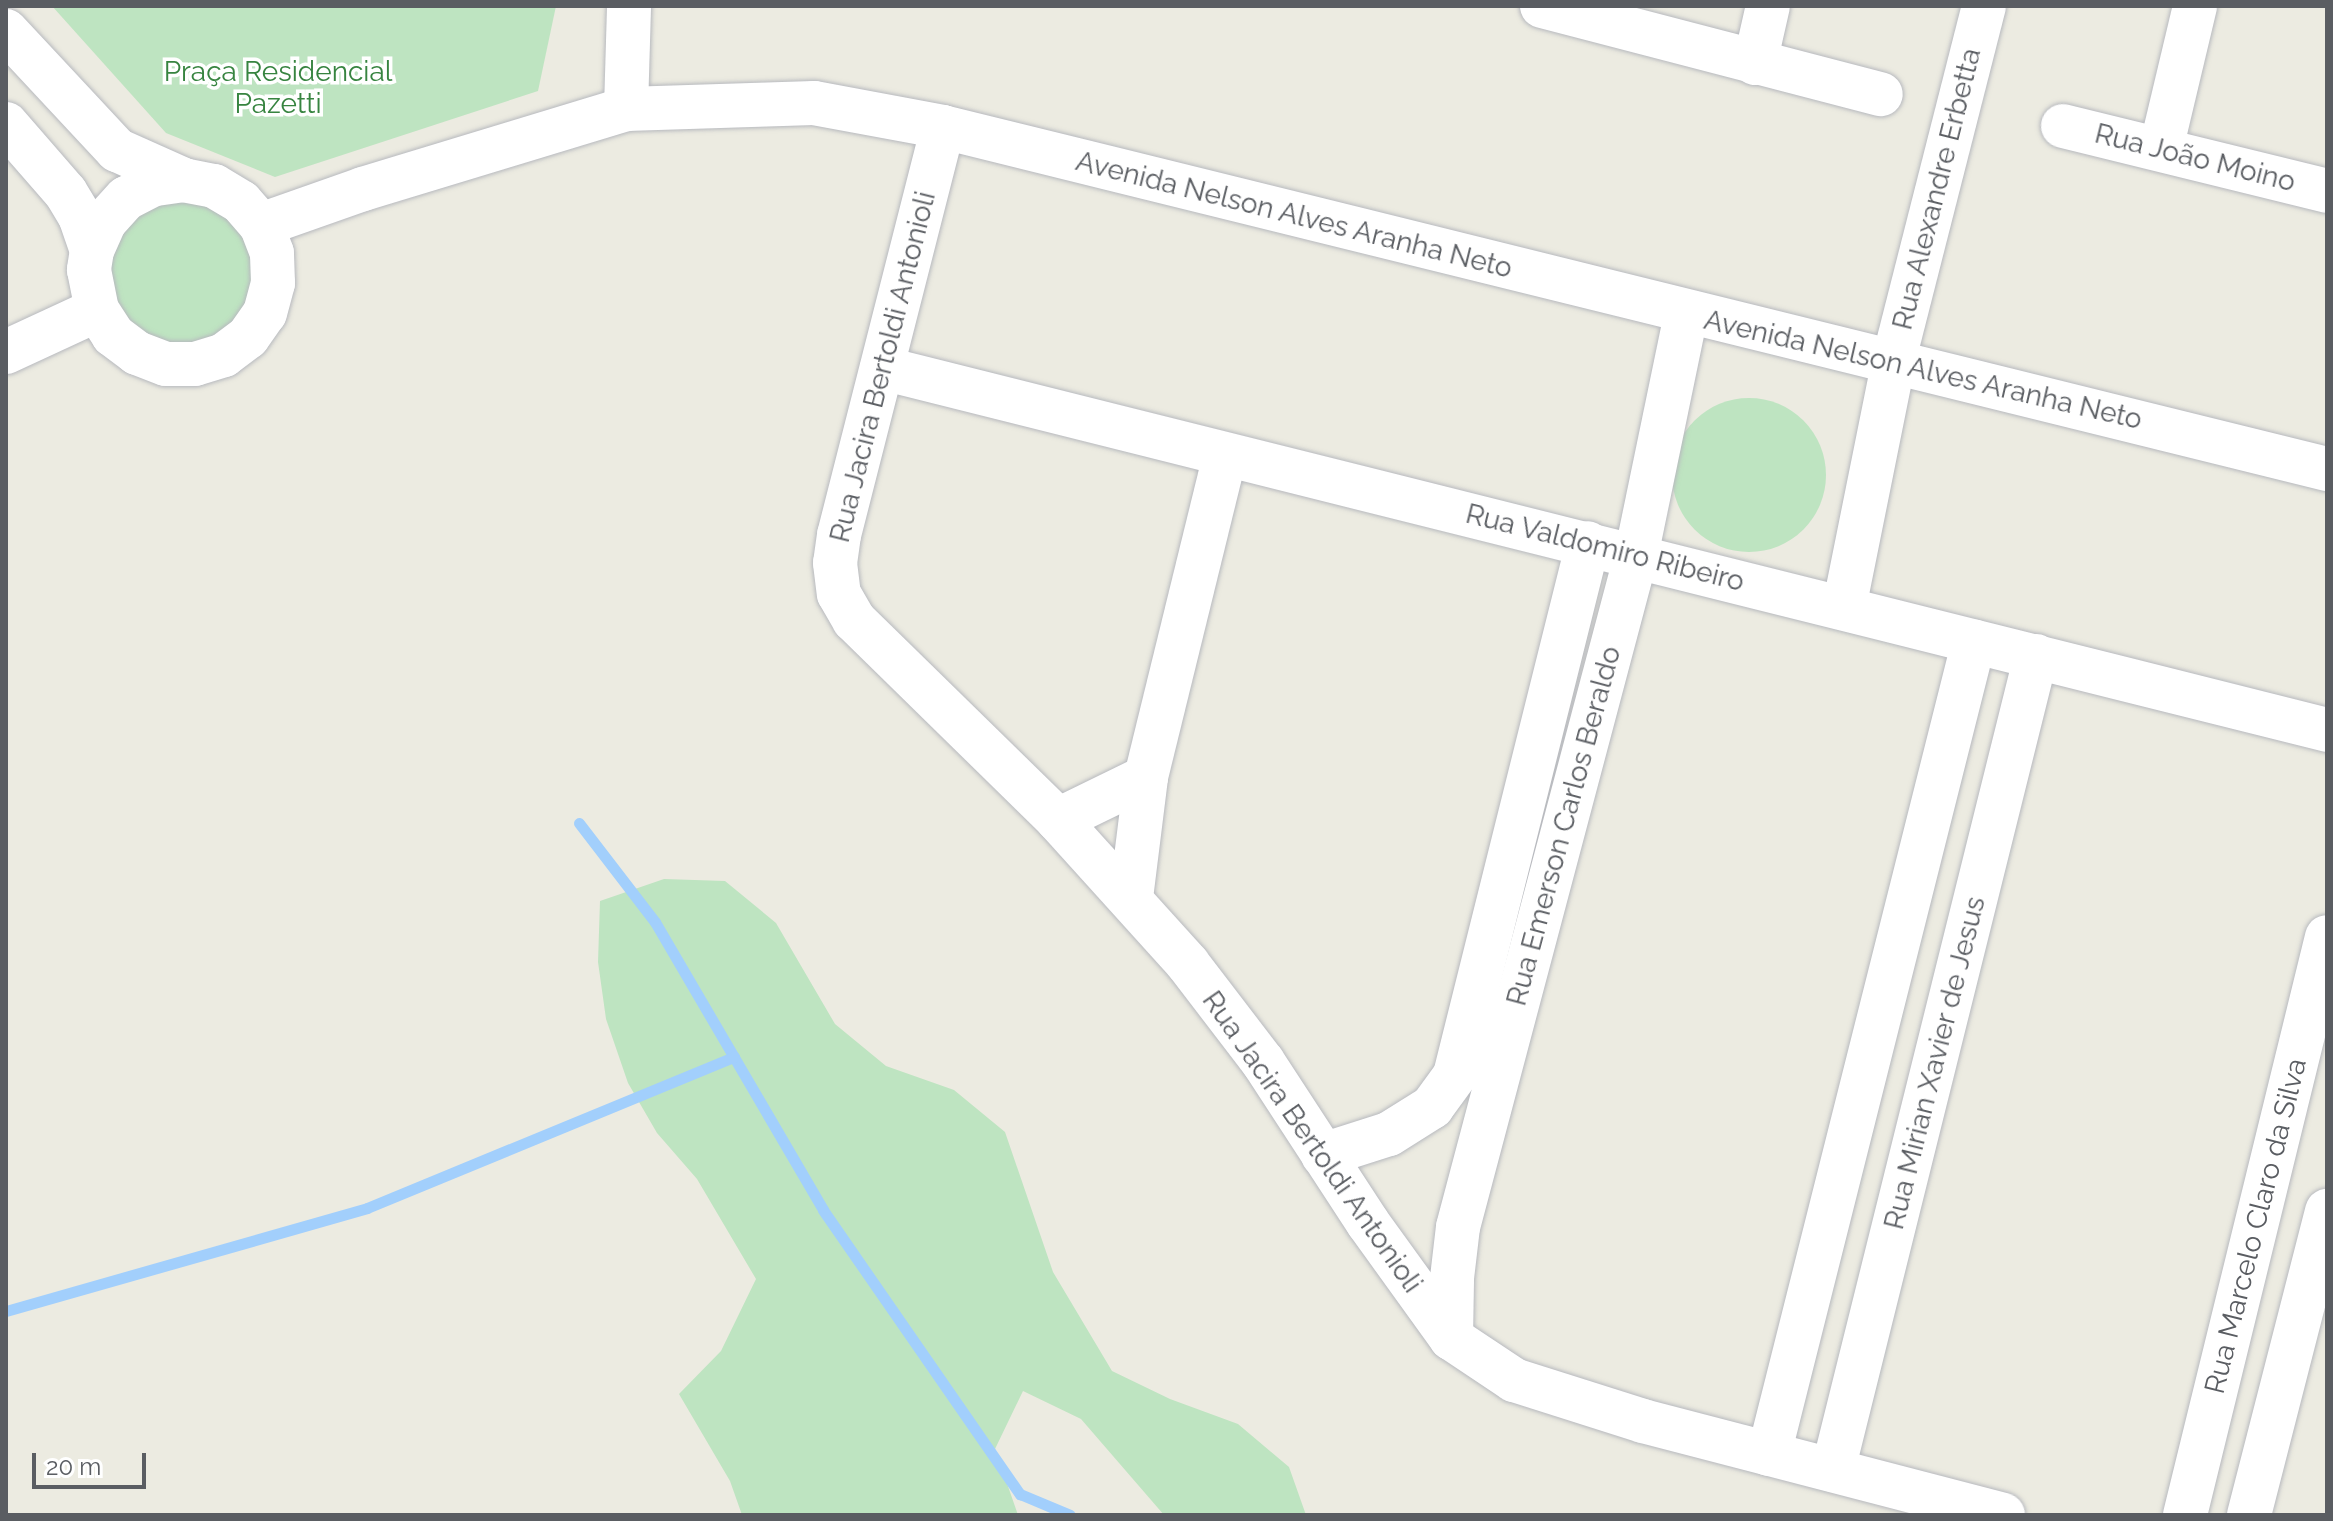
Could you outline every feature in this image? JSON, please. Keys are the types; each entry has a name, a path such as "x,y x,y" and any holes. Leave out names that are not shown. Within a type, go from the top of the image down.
{"street":[{"path":"626,109 629,6"},
{"path":"1542,6 1881,94"},
{"path":"1755,63 1768,6"},
{"name":"Rua Alexandre Erbetta","path":"1844,608 1894,359 1984,6"},
{"path":"2161,149 2195,6"},
{"path":"6,31 117,150 184,180 214,186 241,202 261,225 272,253 273,283 265,313 248,337 224,355 195,364 166,364 137,353 113,335 97,310 89,270 92,250 105,221 126,198 154,184 184,180"},
{"name":"Avenida Nelson Alves Aranha Neto","path":"261,225 363,189 626,109 814,103 943,127 1686,314 1894,359 2327,469"},
{"path":"6,124 66,193 80,216 92,250"},
{"name":"Rua João Moino","path":"2063,126 2327,191"},
{"name":"Rua Jacira Bertoldi Antonioli","path":"943,127 839,535 835,563 839,594 854,620 1058,820 1131,898 1263,1062 1431,1315 1451,1338 1514,1380 1643,1421 2003,1515"},
{"path":"6,352 97,310"},
{"name":"Rua Emerson Carlos Beraldo","path":"1451,1338 1452,1278 1458,1227 1636,556 1686,314"},
{"name":"Rua Valdomiro Ribeiro","path":"882,368 2327,730"},
{"path":"1131,898 1146,777 1225,456"},
{"name":"Rua Emerson Carlos Beraldo","path":"1323,1155 1389,1134 1432,1107 1455,1075 1588,543"},
{"path":"1769,1454 1974,641"},
{"name":"Rua Mirian Xavier de Jesus","path":"1833,1470 2036,656"},
{"path":"1058,820 1146,777"},
{"name":"Rua Marcelo Claro da Silva","path":"2185,1515 2327,937"},
{"path":"2249,1515 2327,1211"}],"green space":[{"name":"Praça Residencial Pazetti","path":"52,6 556,6 538,91 275,177 166,133"},
{"path":"182,202 209,208 232,223 247,246 253,273 247,300 232,323 209,338 182,344 155,338 132,323 117,300 111,273 117,246 132,223 155,208"},
{"path":"1749,398 1778,404 1803,421 1820,446 1826,475 1820,504 1803,529 1778,546 1749,552 1720,546 1695,529 1678,504 1672,475 1678,446 1695,421 1720,404"},
{"path":"664,879 725,881 776,923 835,1024 886,1066 954,1090 1005,1132 1053,1272 1112,1371 1170,1399 1238,1424 1289,1467 1306,1515 1164,1515 1081,1419 1023,1391 995,1449 1018,1515 742,1515 730,1481 679,1394 721,1351 756,1279 697,1179 657,1133 628,1083 606,1019 598,962 600,901"}],"waterway":[{"path":"579,823 655,922 823,1210 1020,1494 1070,1515"},
{"path":"6,1311 367,1208 734,1057"}]}
